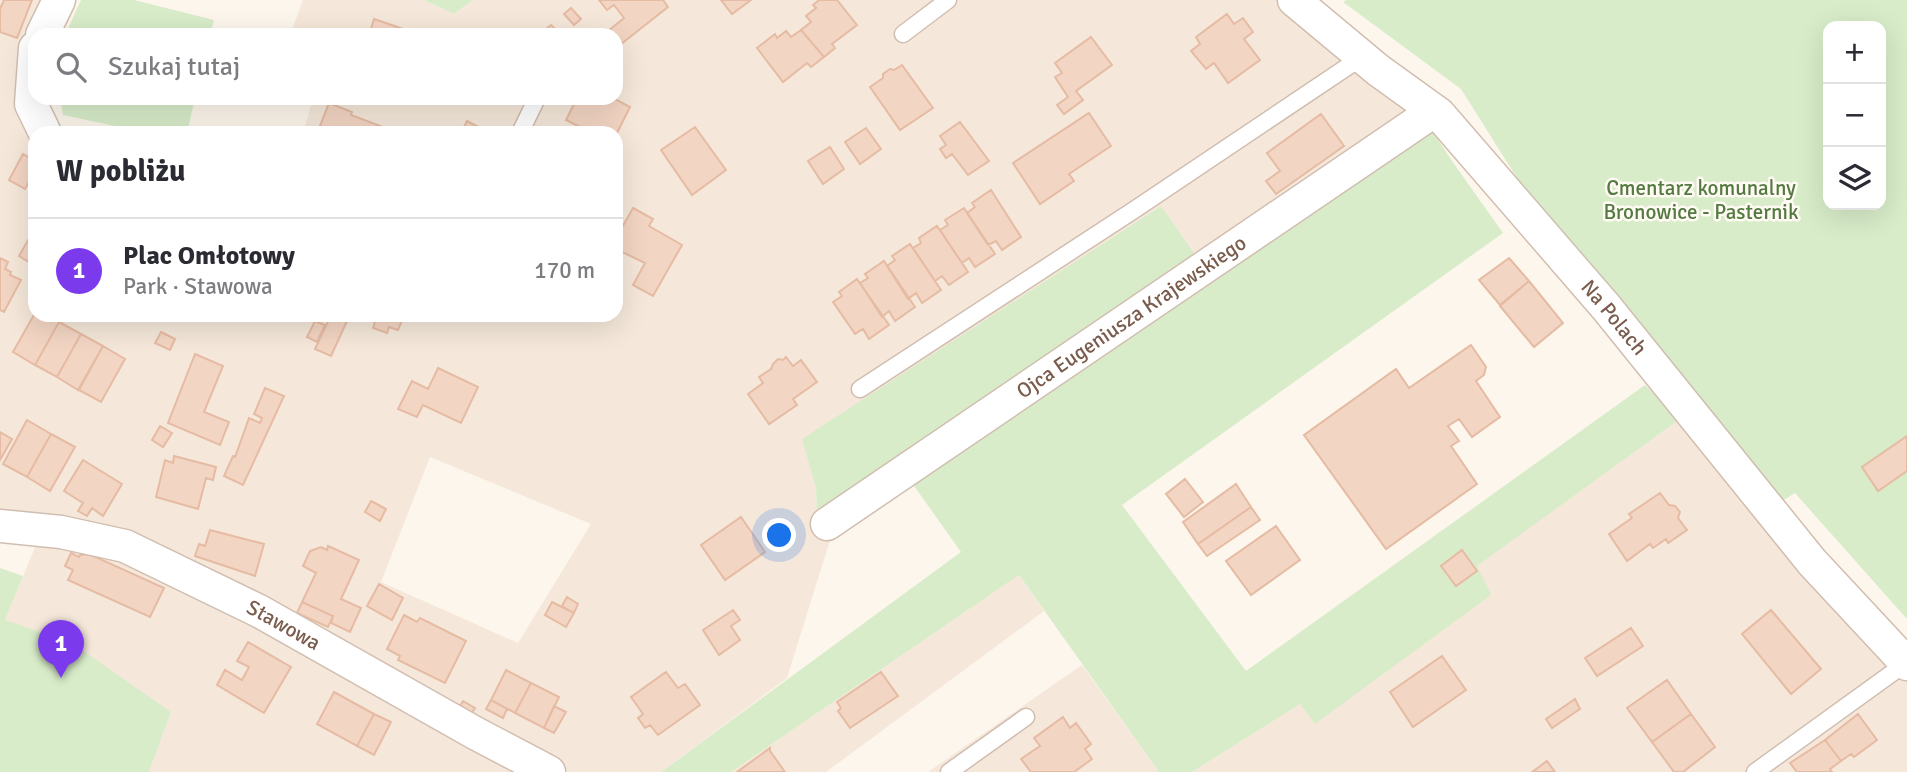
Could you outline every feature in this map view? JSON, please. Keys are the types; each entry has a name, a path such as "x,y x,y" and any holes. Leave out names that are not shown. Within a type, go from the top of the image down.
{"street":[{"path":"45,28 59,0"},
{"name":"Na Polach","path":"1308,4 1362,57 1434,111 1606,307 1812,562 1906,663"},
{"path":"31,105 42,126"},
{"name":"Ojca Eugeniusza Krajewskiego","path":"827,524 1434,111"},
{"name":"Stawowa","path":"0,526 61,533 125,546 259,611 549,772"}],"lane":[{"path":"903,34 948,0"},
{"path":"860,389 1134,211 1362,57"},
{"path":"523,126 534,105"},
{"path":"1755,772 1906,663"},
{"path":"949,772 1026,716"}],"shaded area":[{"path":"0,0 46,0 44,28 28,28 28,105 38,105 36,126 28,126 28,322 623,322 623,126 305,126 311,105 623,105 623,28 293,28 303,0 424,0 454,14 473,0 1278,0 1296,11 1417,108 1201,262 1161,206 803,439 816,488 817,519 831,537 787,678 661,772 568,772 239,589 0,511","holes":["430,457 591,524 518,643 381,582"]},
{"path":"1680,419 1907,681 1907,772 1192,772 1300,704 1315,723 1476,566"},
{"path":"38,540 110,552 189,586 530,772 149,772 171,712 5,620"},
{"path":"1019,575 1044,611 826,772 731,772"},
{"path":"1082,665 1159,772 928,772"}],"green space":[{"path":"81,0 134,0 214,20 212,28 68,28"},
{"path":"424,0 473,0 454,14"},
{"name":"Cmentarz komunalny Bronowice - Pasternik","path":"1907,0 1907,619 1795,493 1782,501 1517,178 1461,89 1343,2"},
{"path":"61,105 193,105 189,126 115,126 63,115"},
{"path":"1417,108 1503,233 1122,505 1246,671 1645,385 1680,419 1477,566 1491,595 1315,724 1300,704 1192,772 1159,772 1019,575 731,772 661,772 961,552 912,483 817,519 816,488 802,439 1161,206 1200,261"},
{"path":"0,568 23,576 5,620 72,643 171,712 149,772 0,772"}],"building":[{"path":"4,0 32,0 17,38 0,32 0,9"},
{"path":"599,0 663,0 668,7 623,42 623,28 612,28 624,18 614,5 607,10"},
{"path":"721,0 751,0 732,14"},
{"path":"819,0 837,0 857,25 832,44 835,48 824,57 801,30 811,22 806,16 816,8 813,5"},
{"path":"571,8 581,19 574,25 564,14"},
{"path":"1227,14 1234,24 1243,18 1253,32 1244,39 1260,60 1228,83 1214,63 1206,69 1191,51 1200,44 1196,37"},
{"path":"374,19 400,28 371,28"},
{"path":"801,30 824,57 811,67 807,63 783,82 757,48 775,34 777,38 786,31 791,37"},
{"path":"1091,37 1112,65 1076,91 1083,100 1064,114 1057,105 1068,97 1055,77 1062,73 1055,63"},
{"path":"902,65 933,108 900,130 870,87 890,69 894,70"},
{"path":"623,103 630,107 620,126 578,126 566,120 574,105"},
{"path":"328,105 334,105 352,112 351,115 380,126 320,126"},
{"path":"1089,113 1111,146 1069,174 1074,181 1040,204 1013,163"},
{"path":"1321,114 1344,146 1276,194 1266,181 1280,171 1267,153"},
{"path":"960,122 989,161 968,175 952,154 946,158 940,149 946,145 940,136"},
{"path":"695,127 726,170 692,195 661,150"},
{"path":"866,128 881,149 860,164 845,142"},
{"path":"830,147 844,169 823,184 808,161"},
{"path":"23,154 28,157 28,184 25,189 9,180"},
{"path":"991,190 1021,237 1002,250 996,241 988,245 967,213 975,207 972,203"},
{"path":"633,208 653,219 649,226 682,245 653,296 633,285 645,263 623,252 623,226"},
{"path":"964,208 995,254 975,267 969,258 962,263 940,230 948,225 945,220"},
{"path":"937,226 968,272 949,285 942,276 935,281 913,248 921,243 919,238"},
{"path":"28,240 28,262 19,256"},
{"path":"910,244 941,290 922,303 916,293 908,299 887,266 895,260 892,256"},
{"path":"0,258 8,262 5,269 11,272 10,275 21,280 4,312 0,310"},
{"path":"1509,258 1529,281 1500,305 1479,280"},
{"path":"884,261 915,307 895,321 889,311 882,317 860,283 868,278 865,274"},
{"path":"857,279 889,325 869,339 863,329 855,334 833,302 842,296 839,292"},
{"path":"1529,281 1563,323 1534,347 1500,306"},
{"path":"30,322 59,322 35,365 13,352"},
{"path":"59,322 81,334 57,377 35,365"},
{"path":"314,322 325,325 317,342 307,337"},
{"path":"328,322 347,322 331,356 315,349"},
{"path":"375,322 401,322 398,330 389,327 387,333 373,328"},
{"path":"161,332 175,339 170,350 155,343"},
{"path":"81,334 103,346 78,390 57,377"},
{"path":"1471,345 1486,367 1484,375 1476,381 1500,417 1472,437 1459,419 1448,426 1459,441 1451,446 1477,484 1386,549 1304,435 1396,369 1409,388"},
{"path":"103,346 125,359 101,402 79,390"},
{"path":"195,354 223,366 204,412 229,422 220,445 168,423"},
{"path":"786,357 793,366 801,360 817,382 793,399 797,405 769,424 748,394 763,383 759,377 771,369 778,359 783,360"},
{"path":"438,368 478,387 461,423 423,405 417,417 398,409 412,381 428,389"},
{"path":"265,388 284,396 243,485 224,476 233,456 235,457 249,418 260,423 262,418 254,414"},
{"path":"27,420 51,434 27,477 3,464"},
{"path":"160,426 172,433 163,447 152,440"},
{"path":"0,432 12,439 0,460"},
{"path":"51,434 75,447 50,491 27,477"},
{"path":"1907,436 1907,471 1878,491 1862,467"},
{"path":"174,456 216,467 213,480 206,478 198,509 156,497 165,460 173,463"},
{"path":"83,460 122,484 103,516 92,508 87,516 78,511 83,503 64,491"},
{"path":"1185,479 1203,502 1184,517 1166,494"},
{"path":"1236,484 1251,507 1198,544 1183,522"},
{"path":"1660,493 1669,505 1675,506 1680,512 1678,518 1687,530 1668,543 1666,539 1653,548 1650,544 1627,561 1609,534 1632,518 1629,514"},
{"path":"371,501 386,509 380,521 365,512"},
{"path":"1251,507 1260,520 1207,556 1198,544"},
{"path":"741,517 765,552 725,580 701,545"},
{"path":"1276,526 1300,560 1251,595 1226,561"},
{"path":"210,530 264,544 255,576 195,556 199,544 205,546"},
{"path":"328,546 359,560 341,599 361,608 350,632 331,623 333,616 302,602 316,573 303,566 310,551 321,547 327,550"},
{"path":"1462,550 1477,571 1456,586 1441,566"},
{"path":"71,553 79,557 89,554 164,588 150,617 68,580 73,570 65,566"},
{"path":"379,584 403,598 392,620 367,606"},
{"path":"567,597 578,604 574,613 562,606"},
{"path":"302,602 333,616 328,627 297,613"},
{"path":"552,602 574,613 566,627 545,615"},
{"path":"733,610 740,620 731,626 740,640 719,655 703,630"},
{"path":"1771,610 1821,669 1791,694 1742,634"},
{"path":"404,615 417,622 420,618 466,641 445,683 398,660 400,656 387,649"},
{"path":"1631,628 1643,646 1597,676 1585,658"},
{"path":"248,642 291,667 264,713 217,685 225,670 242,680 249,667 237,661"},
{"path":"1442,656 1466,690 1413,727 1390,692"},
{"path":"506,670 531,683 515,713 491,700"},
{"path":"666,672 678,688 685,684 700,705 658,735 650,725 645,728 638,718 643,714 631,697"},
{"path":"881,672 898,696 850,728 838,711 841,708 837,702"},
{"path":"1667,680 1691,714 1652,742 1627,708"},
{"path":"531,683 559,697 544,728 515,713"},
{"path":"334,692 374,714 357,746 317,724"},
{"path":"1575,699 1580,709 1552,728 1546,719"},
{"path":"491,700 507,709 503,718 486,709"},
{"path":"463,701 475,708 467,720 456,713"},
{"path":"554,706 566,712 554,733 544,728"},
{"path":"374,714 391,722 374,755 357,746"},
{"path":"1691,714 1715,747 1683,772 1674,772 1652,742"},
{"path":"1858,714 1877,740 1854,757 1851,754 1841,761 1825,740"},
{"path":"1063,717 1070,728 1076,723 1091,744 1085,749 1092,759 1074,772 1031,772 1021,759 1040,746 1034,738"},
{"path":"1825,740 1841,761 1830,769 1832,772 1797,772 1790,763"},
{"path":"770,748 785,772 737,772"},
{"path":"1547,761 1555,772 1532,772"}],"place":[{"name":"Plac Omłotowy","path":"61,678"}]}
